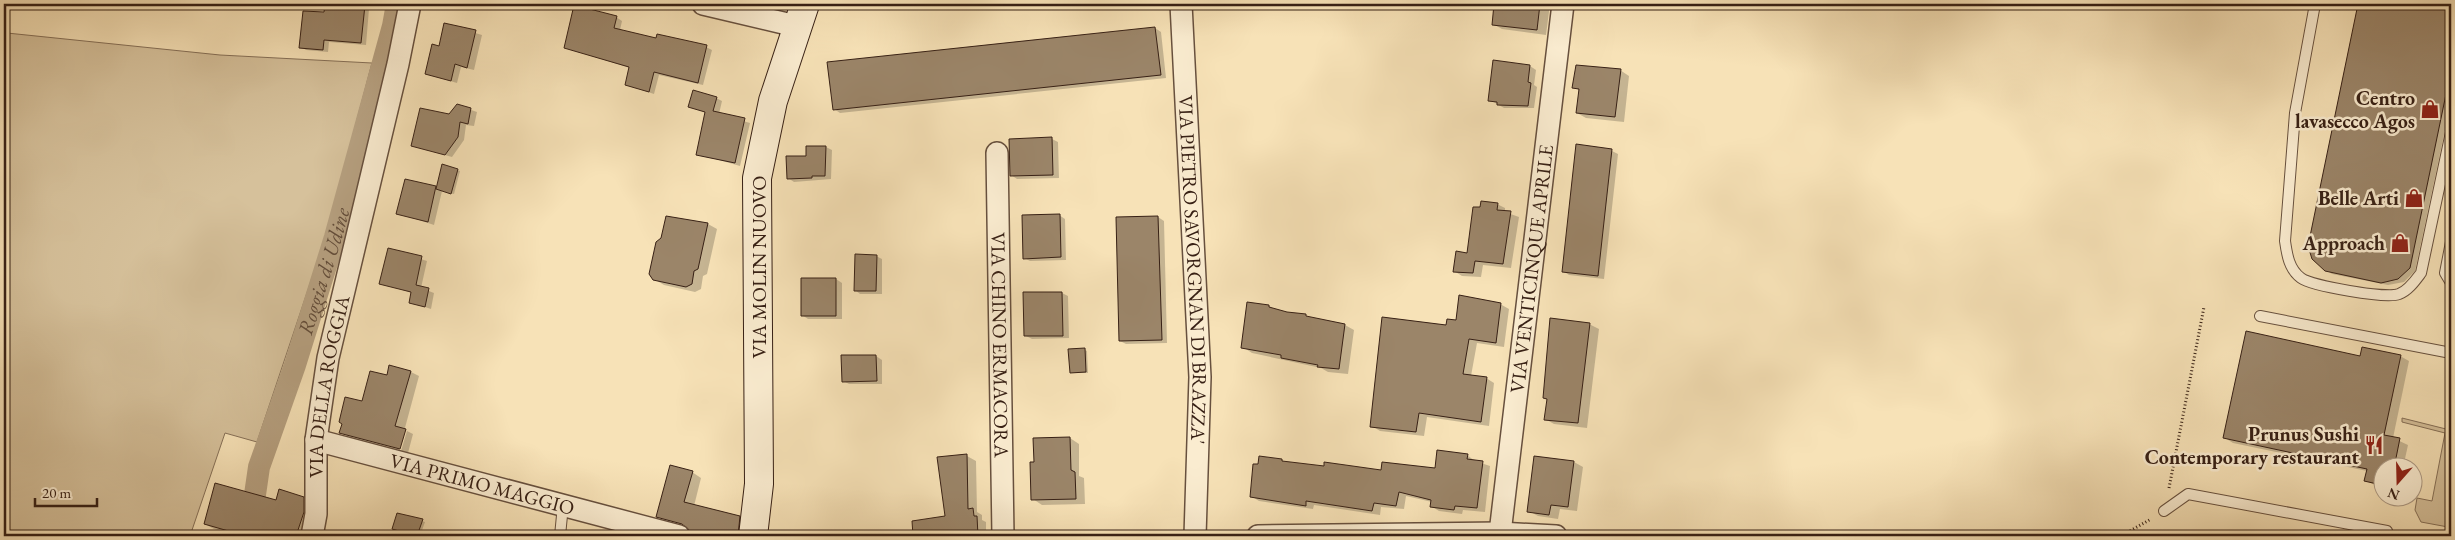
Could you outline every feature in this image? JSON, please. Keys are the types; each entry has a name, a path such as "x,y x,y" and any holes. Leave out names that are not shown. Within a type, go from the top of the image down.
{"main road":[{"name":"VIA MOLIN NUOVO","path":"753,536 759,484 757,178 772,101 801,15"}],"street":[{"name":"VIA DELLA ROGGIA","path":"312,536 316,514 316,440 328,358 398,64 410,4"},
{"path":"703,4 801,15"},
{"name":"VIA PIETRO SAVORGNAN DI BRAZZA'","path":"1181,4 1200,377 1195,536"},
{"name":"VIA VENTICINQUE APRILE","path":"1500,533 1563,4"},
{"name":"VIA CHINO ERMACORA","path":"997,154 1003,536"},
{"name":"VIA PRIMO MAGGIO","path":"316,440 679,536"},
{"path":"1258,536 1500,533 1556,536"}],"lane":[{"path":"2315,4 2295,114 2285,241 2287,256 2293,270 2302,279 2375,296 2389,297 2400,294 2411,285 2421,273 2451,132"},
{"path":"2451,242 2445,272 2451,283"},
{"path":"2260,316 2451,353"},
{"path":"2164,511 2188,494 2387,531"},
{"path":"560,536 564,505"}],"path":[{"path":"2122,536 2164,511 2204,307"}],"shaded area":[{"path":"7,33 220,55 372,63 327,233 257,442 225,433 190,536 4,536 4,41"},
{"path":"2451,402 2451,527 2421,522 2415,510 2415,508 2422,508 2422,499 2432,501 2445,433 2402,422 2402,418 2446,429"}],"building":[{"path":"325,4 365,5 361,43 324,40 323,50 299,48 303,11 324,12"},
{"path":"1494,4 1540,4 1537,30 1492,25"},
{"path":"2358,4 2451,4 2451,70 2410,268 2398,279 2381,283 2325,271 2312,259 2308,246"},
{"path":"574,5 617,16 614,28 656,38 657,34 707,45 698,83 654,72 649,92 625,85 629,67 564,48"},
{"path":"444,23 476,30 467,68 455,64 451,81 425,74 432,44 439,46"},
{"path":"1155,27 1161,75 833,110 827,62"},
{"path":"1493,60 1530,65 1528,82 1531,83 1528,106 1497,105 1497,102 1488,101"},
{"path":"1576,65 1621,69 1615,117 1576,113 1579,89 1572,88"},
{"path":"693,90 717,97 713,111 745,118 735,163 696,155 705,112 688,107"},
{"path":"457,104 471,108 468,124 460,122 458,137 445,155 411,146 420,108 449,114"},
{"path":"1052,137 1053,175 1010,176 1009,139"},
{"path":"1576,144 1612,149 1598,276 1562,272"},
{"path":"806,146 826,146 825,176 787,179 786,156 806,156"},
{"path":"442,164 458,169 451,194 436,189"},
{"path":"405,179 436,186 428,222 396,214"},
{"path":"1481,201 1498,203 1497,210 1511,211 1503,264 1475,261 1473,273 1453,272 1456,251 1467,253 1473,207 1480,207"},
{"path":"1060,214 1061,257 1023,259 1022,215"},
{"path":"666,216 708,223 698,269 694,271 692,284 686,287 653,280 649,274 656,242 661,238"},
{"path":"1158,216 1162,340 1119,341 1116,217"},
{"path":"388,248 422,256 416,285 429,288 425,307 409,303 411,292 379,284"},
{"path":"855,254 877,255 876,291 854,291"},
{"path":"801,278 836,278 836,316 801,316"},
{"path":"1023,292 1062,292 1063,336 1024,336"},
{"path":"1459,295 1501,303 1496,343 1469,339 1463,374 1487,377 1481,422 1419,413 1416,432 1370,427 1382,317 1446,325 1447,319 1456,320"},
{"path":"1247,302 1269,305 1269,307 1287,312 1306,314 1306,316 1345,324 1339,369 1317,367 1318,365 1281,358 1281,355 1241,348"},
{"path":"1550,318 1590,323 1578,423 1544,420 1547,399 1543,398"},
{"path":"2246,331 2360,356 2362,347 2401,355 2384,435 2400,438 2396,458 2372,458 2372,483 2364,481 2367,469 2223,438"},
{"path":"1085,348 1086,372 1070,373 1068,349"},
{"path":"841,355 876,355 877,381 842,382"},
{"path":"389,365 411,371 395,426 406,429 400,449 339,433 342,424 339,422 345,397 362,401 370,371 387,375"},
{"path":"1070,437 1071,470 1075,472 1076,499 1031,500 1030,462 1034,462 1033,438"},
{"path":"1437,450 1468,454 1467,459 1483,461 1477,508 1455,506 1454,510 1430,507 1431,500 1399,492 1396,506 1374,503 1372,511 1306,501 1306,506 1250,497 1253,464 1258,464 1259,456 1324,466 1324,462 1381,470 1382,462 1435,468"},
{"path":"967,454 968,509 973,508 974,516 977,516 978,536 913,536 912,521 945,516 937,457"},
{"path":"1534,456 1574,461 1568,507 1551,505 1549,515 1527,512"},
{"path":"670,465 693,471 684,502 740,516 738,536 706,536 691,532 682,524 656,517"},
{"path":"215,483 276,500 279,489 304,497 304,512 296,536 246,536 204,524"},
{"path":"397,513 423,519 417,536 392,529"}],"waterway":[{"name":"Roggia di Udine","path":"249,536 259,467 295,365 335,237 393,26 397,4"}],"place":[{"name":"Centro lavasecco Agos","path":"2430,109"},
{"name":"Belle Arti","path":"2414,198"},
{"name":"Approach","path":"2400,243"},
{"name":"Prunus Sushi Contemporary restaurant","path":"2374,445"}]}
